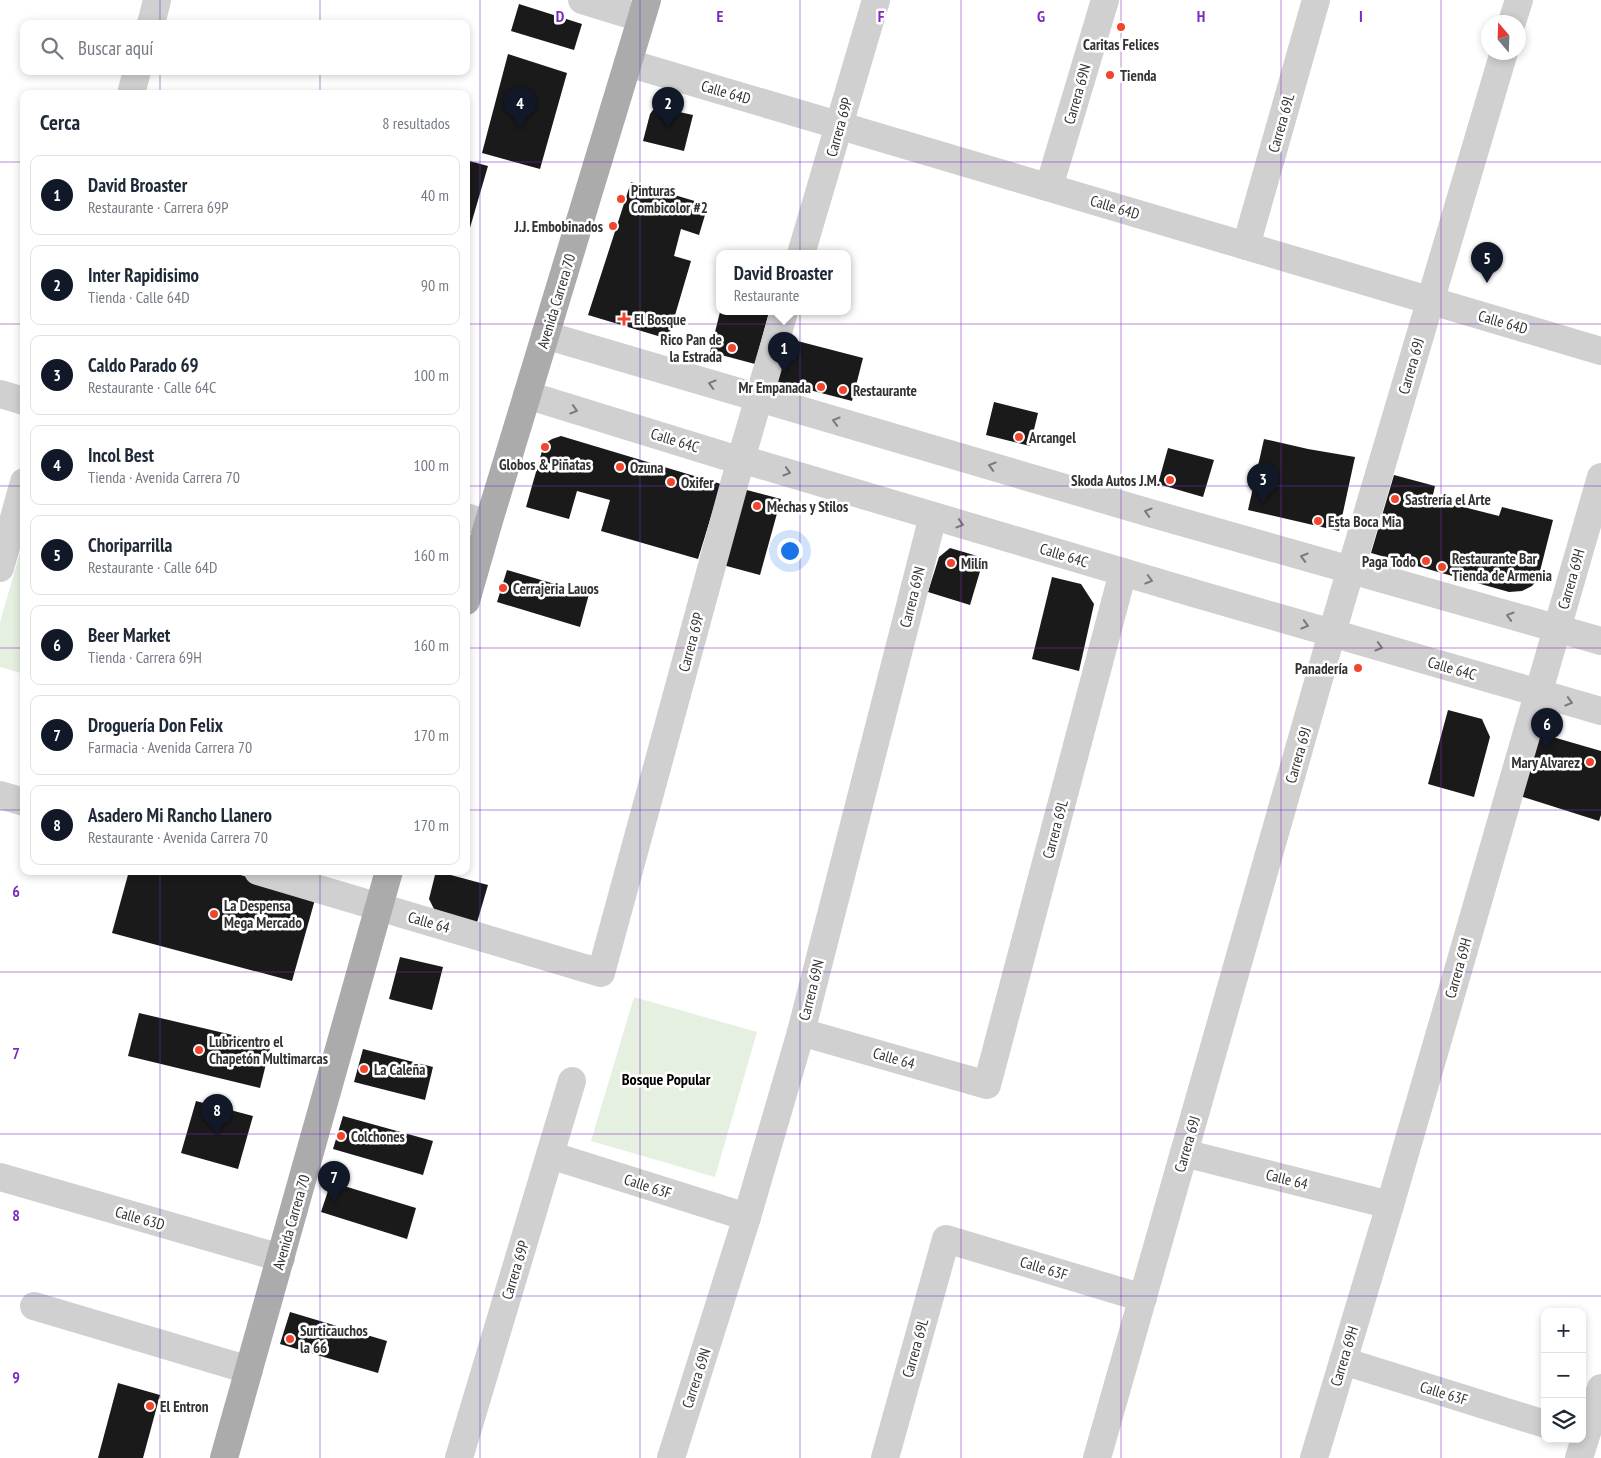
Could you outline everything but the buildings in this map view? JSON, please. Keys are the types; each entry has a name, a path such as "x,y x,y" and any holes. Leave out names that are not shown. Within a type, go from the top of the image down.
{"main road":[{"name":"Avenida Carrera 70","path":"470,572 477,520 527,395 644,9"},
{"name":"Avenida Carrera 70","path":"224,1458 388,875"}],"street":[{"path":"152,20 157,0"},
{"path":"582,0 644,9"},
{"name":"Carrera 69P","path":"803,250 876,0"},
{"name":"Carrera 69N","path":"1049,187 1105,0"},
{"name":"Carrera 69L","path":"1246,246 1316,0"},
{"path":"1514,15 1519,0"},
{"name":"Carrera 69J","path":"1097,1458 1332,633 1502,60"},
{"name":"Calle 64D","path":"628,63 1601,351"},
{"path":"132,90 136,75"},
{"name":"Carrera 69P","path":"601,973 741,459 783,315"},
{"path":"545,335 1601,641"},
{"path":"0,394 20,400"},
{"name":"Calle 64C","path":"527,395 725,456 741,459 1601,711"},
{"name":"Carrera 69H","path":"1314,1458 1390,1205 1601,477"},
{"path":"0,568 20,496"},
{"name":"Carrera 69N","path":"671,1458 747,1217 801,1032 933,516"},
{"name":"Carrera 69L","path":"987,1085 1124,572"},
{"path":"0,795 20,801"},
{"name":"Calle 64","path":"271,875 601,973"},
{"name":"Calle 64","path":"801,1032 987,1085"},
{"name":"Carrera 69P","path":"459,1458 572,1081"},
{"name":"Calle 64","path":"1184,1153 1390,1205"},
{"name":"Calle 63F","path":"550,1154 747,1217"},
{"name":"Calle 63D","path":"0,1177 281,1258"},
{"name":"Carrera 69L","path":"885,1458 946,1239"},
{"name":"Calle 63F","path":"946,1239 1143,1298"},
{"path":"34,1306 249,1370"},
{"name":"Calle 63F","path":"1343,1361 1541,1423"},
{"path":"1583,1444 1601,1388"}],"green space":[{"path":"20,553 20,673 0,667 0,622"},
{"path":"634,997 757,1032 715,1177 591,1141"}],"place":[{"name":"Caritas Felices","path":"1121,27"},
{"name":"Tienda","path":"1110,75"},
{"name":"Incol Best","path":"520,128"},
{"name":"Inter Rapidisimo","path":"668,128"},
{"name":"Pinturas Combicolor #2","path":"621,199"},
{"name":"J.J. Embobinados","path":"613,226"},
{"name":"Choriparrilla","path":"1487,283"},
{"name":"El Bosque","path":"624,319"},
{"name":"Rico Pan de la Estrada","path":"732,348"},
{"name":"David Broaster","path":"784,373"},
{"name":"Mr Empanada","path":"821,387"},
{"name":"Restaurante","path":"843,390"},
{"name":"Arcangel","path":"1019,437"},
{"name":"Globos & Piñatas","path":"545,447"},
{"name":"Ozuna","path":"620,467"},
{"name":"Skoda Autos J.M.","path":"1170,480"},
{"name":"Oxifer","path":"671,482"},
{"name":"Sastrería el Arte","path":"1395,499"},
{"name":"Caldo Parado 69","path":"1263,504"},
{"name":"Mechas y Stilos","path":"757,506"},
{"name":"Esta Boca Mia","path":"1318,521"},
{"name":"Paga Todo","path":"1426,561"},
{"name":"Milín","path":"951,563"},
{"name":"Restaurante Bar Tienda de Armenia","path":"1442,567"},
{"name":"Cerrajeria Lauos","path":"503,588"},
{"name":"Panadería","path":"1358,668"},
{"name":"Beer Market","path":"1547,749"},
{"name":"Mary Alvarez","path":"1590,762"},
{"name":"La Despensa Mega Mercado","path":"214,914"},
{"name":"Lubricentro el Chapetón Multimarcas","path":"199,1050"},
{"name":"La Caleña","path":"364,1069"},
{"name":"Asadero Mi Rancho Llanero","path":"217,1135"},
{"name":"Colchones","path":"341,1136"},
{"name":"Droguería Don Felix","path":"334,1202"},
{"name":"Surticauchos la 66","path":"290,1339"},
{"name":"El Entron","path":"150,1406"}],"district":[{"name":"Bosque Popular","path":"666,1079"}]}
